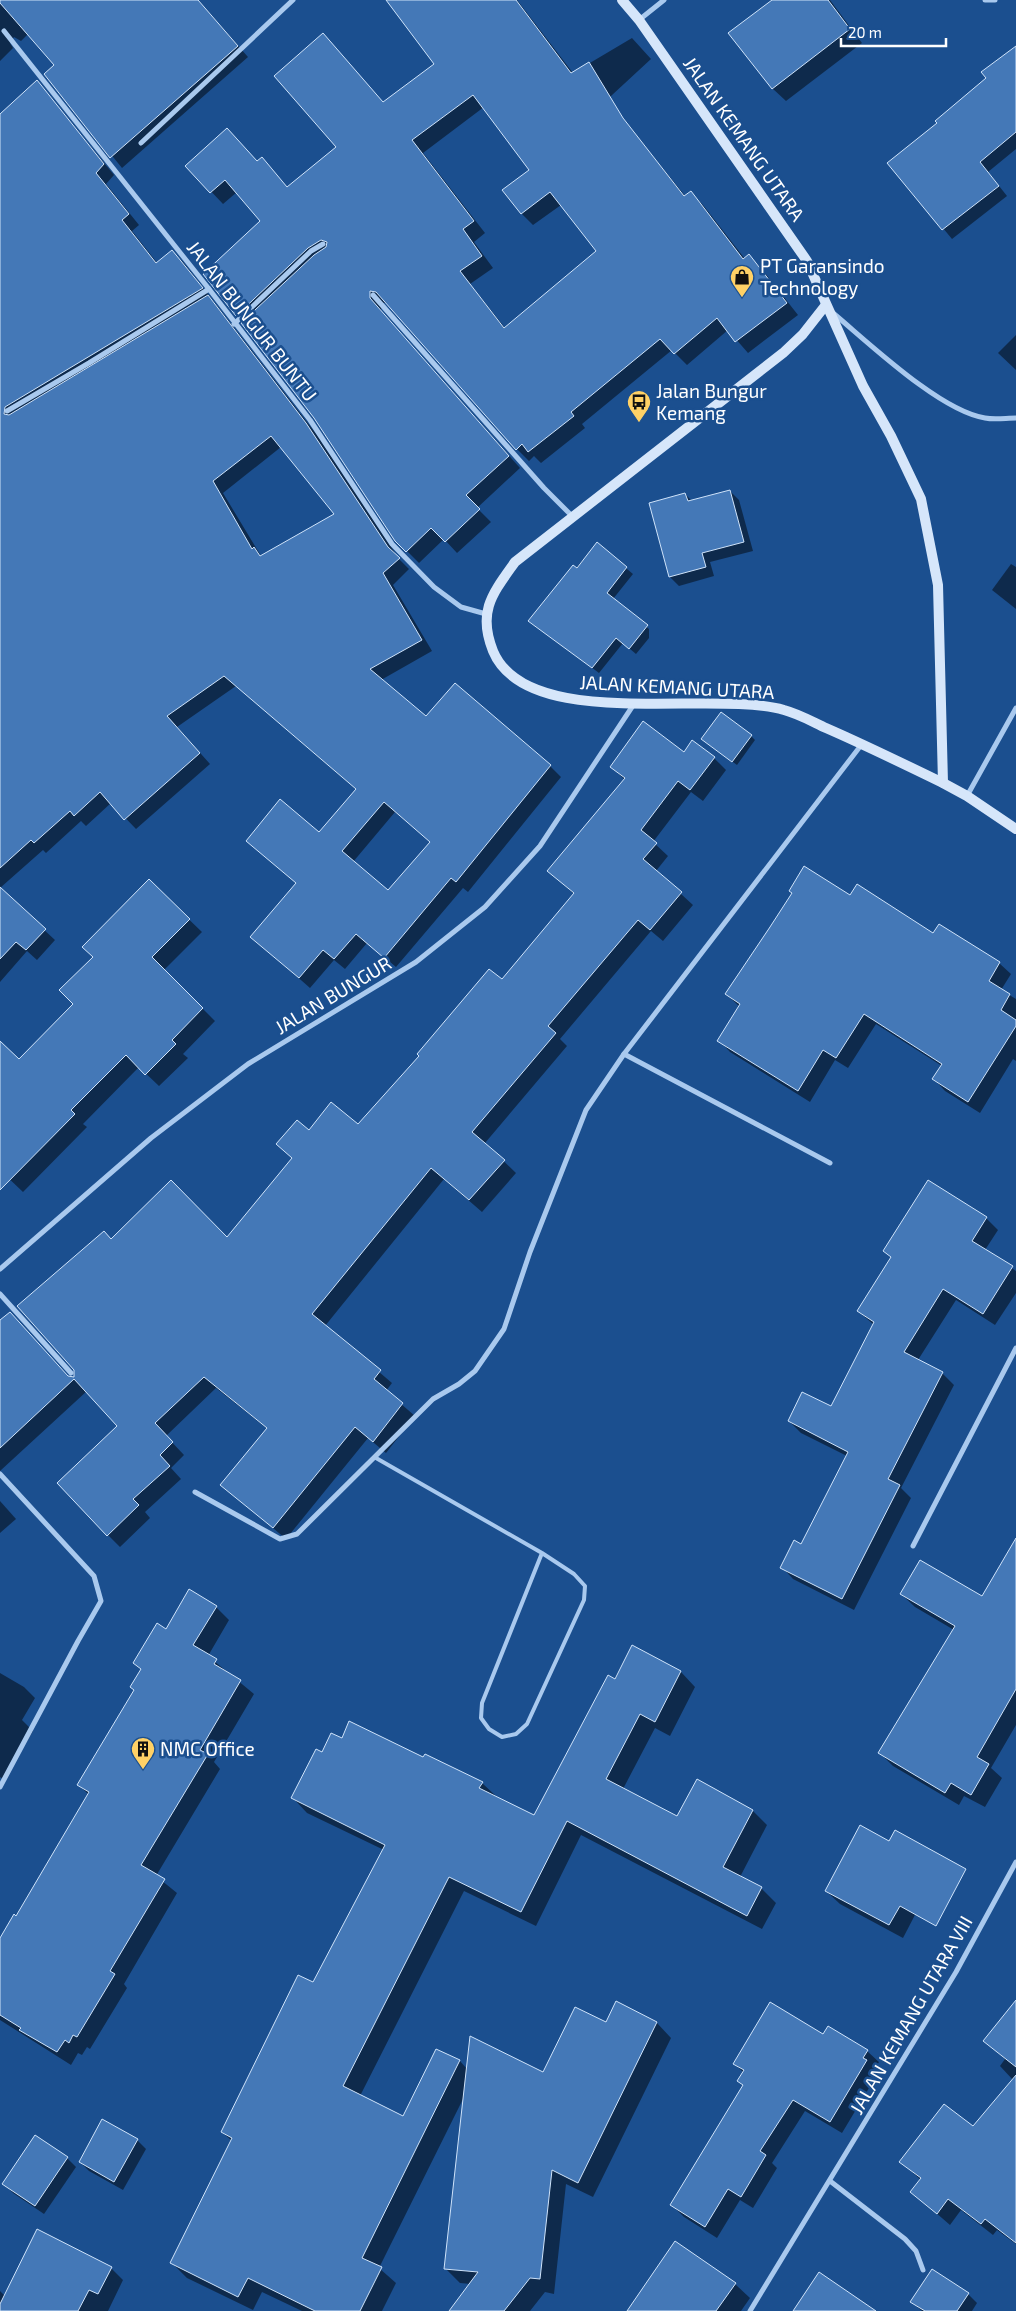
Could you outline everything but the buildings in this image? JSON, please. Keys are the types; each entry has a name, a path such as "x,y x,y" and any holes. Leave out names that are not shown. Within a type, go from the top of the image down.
{"street":[{"path":"141,143 293,0"},
{"name":"JALAN KEMANG UTARA","path":"622,0 639,20 807,261 825,306 920,499 938,585 943,783"},
{"path":"639,20 664,0"},
{"path":"985,0 994,0"},
{"name":"JALAN BUNGUR BUNTU","path":"4,31 209,289 234,324 310,420 392,544 434,587 460,607 486,614"},
{"path":"234,324 312,251 323,244"},
{"path":"7,410 89,363 209,289"},
{"path":"372,295 544,488 573,517"},
{"path":"825,306 911,377 948,404 984,418 1016,418"},
{"name":"JALAN KEMANG UTARA","path":"825,306 802,334 783,353 515,562 490,598 486,614 486,634 497,660 514,676 538,692 589,702 755,705 785,710 943,783 967,796 1016,829"},
{"name":"JALAN BUNGUR","path":"0,1269 152,1138 248,1064 416,962 485,907 540,846 635,703"},
{"path":"967,796 1016,708"},
{"path":"195,1492 280,1539 298,1534 433,1399 459,1384 474,1371 491,1350 504,1329 530,1252 586,1110 624,1054 862,744"},
{"path":"624,1054 830,1163"},
{"path":"0,1294 71,1373"},
{"path":"913,1546 1016,1348"},
{"path":"0,1474 94,1576 101,1601 0,1787"},
{"name":"JALAN KEMANG UTARA VIII","path":"750,2311 956,1972 1016,1862"},
{"path":"830,2181 905,2239 916,2251 923,2270"}],"lane":[{"path":"376,1458 542,1553 574,1574 585,1586 584,1600 527,1724 516,1734 502,1737 488,1729 480,1718 482,1703 542,1553"}],"place":[{"name":"PT Garansindo Technology","path":"742,298"},
{"name":"Jalan Bungur Kemang","path":"639,423"},
{"name":"NMC Office","path":"143,1770"}]}
